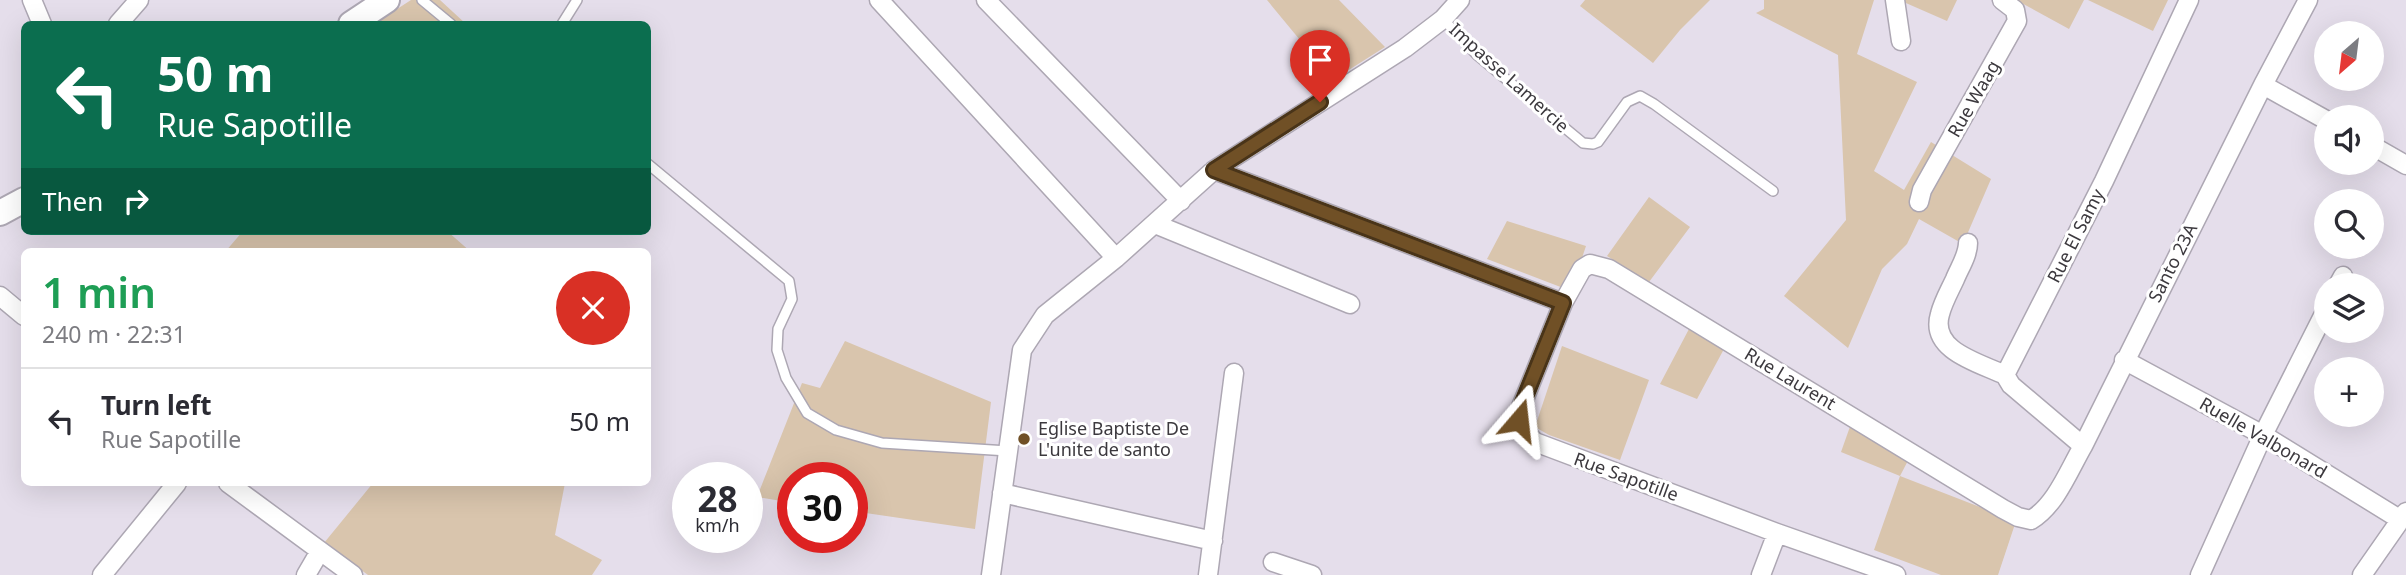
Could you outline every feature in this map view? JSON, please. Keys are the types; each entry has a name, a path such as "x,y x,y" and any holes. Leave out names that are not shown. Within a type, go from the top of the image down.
{"street":[{"path":"32,0 42,21"},
{"path":"121,21 139,0"},
{"path":"356,21 387,0"},
{"path":"879,0 1116,258"},
{"path":"986,0 1181,201"},
{"path":"991,575 1022,350 1045,315 1116,258 1214,170 1405,48 1443,19 1460,0"},
{"path":"1895,0 1901,41"},
{"name":"Rue Waag","path":"1919,202 1922,190 2017,21 2015,10 2002,0"},
{"name":"Rue El Samy","path":"2005,374 2104,181 2189,0"},
{"name":"Santo 23A","path":"2031,520 2043,513 2082,446 2308,0"},
{"path":"2263,85 2314,113"},
{"path":"2384,152 2406,165"},
{"path":"1214,170 1563,303"},
{"path":"0,213 21,202"},
{"path":"1155,224 1350,304"},
{"path":"1968,243 1966,255 1940,313 1939,333 1943,342 2005,374 2011,385 2082,446"},
{"name":"Rue Laurent","path":"1563,303 1582,269 1590,264 1609,269 2003,509 2031,520"},
{"path":"0,296 21,314"},
{"name":"Rue Sapotille","path":"1563,303 1521,407 1519,420 1524,431 1535,442 1896,575"},
{"path":"2200,575 2263,435 2314,334"},
{"name":"Ruelle Valbonard","path":"2124,360 2263,435 2403,516"},
{"path":"1208,575 1234,373"},
{"path":"102,575 175,486"},
{"path":"233,486 353,575"},
{"path":"1002,493 1213,541"},
{"path":"2362,575 2403,516"},
{"path":"1762,575 1777,533"},
{"path":"306,575 320,551"},
{"path":"1273,562 1312,575"}],"lane":[{"path":"422,0 447,21"},
{"path":"564,21 577,0"},
{"name":"Impasse Lamercie","path":"1443,19 1478,55 1583,143 1598,142 1628,102 1640,96 1654,103 1773,191"},
{"path":"651,166 789,281 792,299 778,329 777,350 786,378 807,414 836,430 881,443 1008,451"}],"shaded area":[{"path":"411,0 440,0 463,21 379,21"},
{"path":"1267,0 1339,0 1385,47 1333,80"},
{"path":"1585,0 1710,0 1680,30 1653,63 1580,6"},
{"path":"1764,0 1874,0 1857,54 1917,82 1874,171 1904,190 1931,142 1991,179 1963,244 1919,219 1907,244 1882,269 1848,348 1784,296 1846,220 1838,55 1756,13 1764,9"},
{"path":"1899,0 1957,0 1947,21"},
{"path":"2016,0 2084,0 2069,29"},
{"path":"2088,0 2168,0 2153,31"},
{"path":"1649,197 1690,227 1649,282 1607,256"},
{"path":"1507,221 1586,246 1571,291 1487,259"},
{"path":"240,235 452,235 466,248 228,248"},
{"path":"1689,329 1724,349 1697,399 1660,384"},
{"path":"845,341 991,402 975,529 868,513 868,462 777,462 777,500 763,498 763,482 802,383 820,388"},
{"path":"1562,346 1649,380 1620,460 1549,435 1535,427"},
{"path":"1852,421 1913,451 1900,476 1841,452"},
{"path":"1900,476 2016,521 1998,575 1941,575 1874,550"},
{"path":"371,486 564,486 555,535 602,560 592,575 368,575 324,543"}],"place":[{"name":"Eglise Baptiste De L'unite de santo","path":"1024,439"}],"route":[{"path":"1320,102 1214,170 1563,303 1521,407 1519,420"}]}
